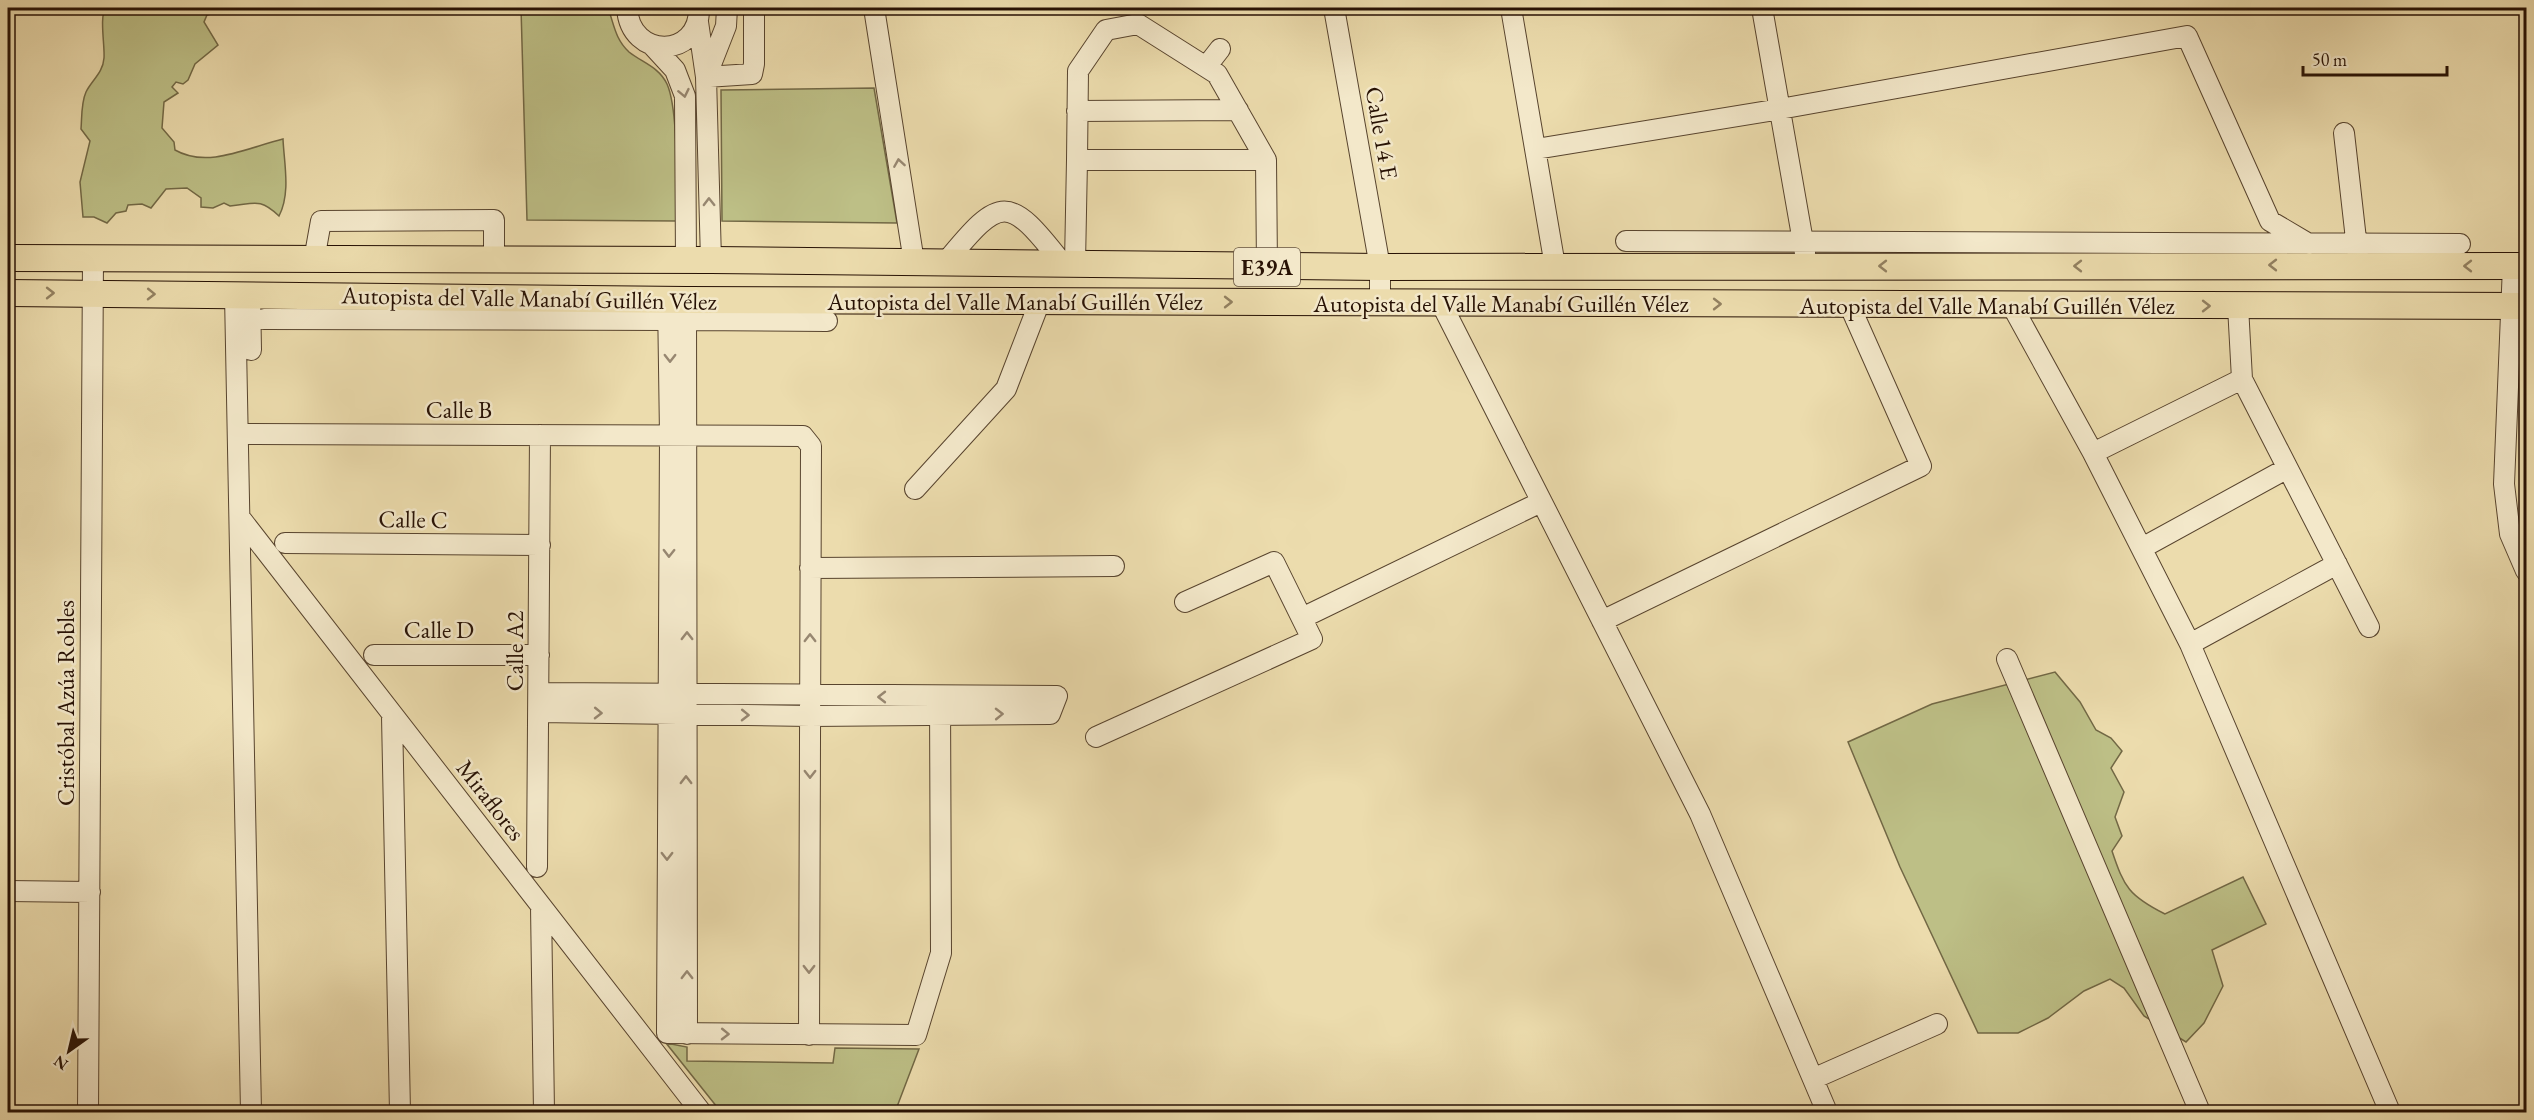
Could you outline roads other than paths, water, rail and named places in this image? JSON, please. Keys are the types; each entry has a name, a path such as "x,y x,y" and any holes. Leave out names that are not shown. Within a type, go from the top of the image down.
{"main road":[{"name":"Autopista del Valle Manabí Guillén Vélez","path":"8,258 699,260 1380,267 1555,266 1806,254 2357,254 2520,266"},
{"path":"914,262 922,300"},
{"name":"Autopista del Valle Manabí Guillén Vélez","path":"8,293 243,295 284,310 781,310 820,314 922,300 2519,306"}],"street":[{"path":"706,77 726,27 727,8"},
{"path":"706,77 752,74 754,8"},
{"path":"874,8 914,262"},
{"name":"Calle 14 E","path":"1338,8 1380,267 1380,303"},
{"path":"1511,8 1555,266"},
{"path":"1762,8 1806,254"},
{"path":"626,12 633,31 652,45 675,70 685,96 699,260"},
{"path":"698,15 706,77 699,260"},
{"path":"652,45 675,45 693,32 698,15"},
{"path":"1069,263 1077,160 1078,71 1106,30 1138,24 1217,74 1266,160 1267,267"},
{"path":"1536,149 1780,109 2187,36 2270,221 2274,243"},
{"path":"1206,67 1220,49"},
{"path":"1077,111 1238,110"},
{"path":"2344,133 2357,254"},
{"path":"1077,160 1266,160"},
{"path":"946,262 980,222 1002,212 1013,213 1025,219 1069,263"},
{"path":"314,260 321,221 494,220 494,260"},
{"path":"2270,221 2309,244"},
{"path":"1626,241 1806,254 2274,243 2309,244 2357,254 2460,244"},
{"name":"Cristóbal Azúa Robles","path":"88,1113 93,258"},
{"path":"2520,266 2519,306 2504,484 2510,534 2526,572"},
{"path":"243,295 251,350"},
{"path":"243,295 241,519 251,1113"},
{"path":"915,489 1006,389 1040,301"},
{"path":"1441,303 1700,814 1815,1078 1827,1113"},
{"path":"1602,621 1922,466 1849,304"},
{"path":"2011,304 2093,453 2190,644 2391,1113"},
{"path":"2238,306 2242,379 2286,469 2370,627"},
{"path":"677,310 679,435 677,704 667,1033 916,1035 941,953 940,706"},
{"path":"2093,453 2242,379"},
{"name":"Calle B","path":"247,434 802,436 811,446 810,568"},
{"name":"Calle A2","path":"537,867 540,435"},
{"path":"2142,548 2286,469"},
{"path":"1302,618 1541,502"},
{"name":"Miraflores","path":"241,519 541,906 688,1105 701,1113"},
{"name":"Calle C","path":"285,543 540,545"},
{"path":"1095,737 1311,639 1274,562 1185,602"},
{"path":"2190,644 2337,564"},
{"path":"809,1035 810,568 1114,566"},
{"name":"Calle D","path":"374,655 539,655"},
{"path":"2007,659 2200,1113"},
{"path":"539,702 940,706 1050,714 1058,696 940,706"},
{"path":"392,716 400,1113"},
{"path":"8,891 90,891"},
{"path":"541,906 544,1113"},
{"path":"1815,1078 1937,1024"}]}
